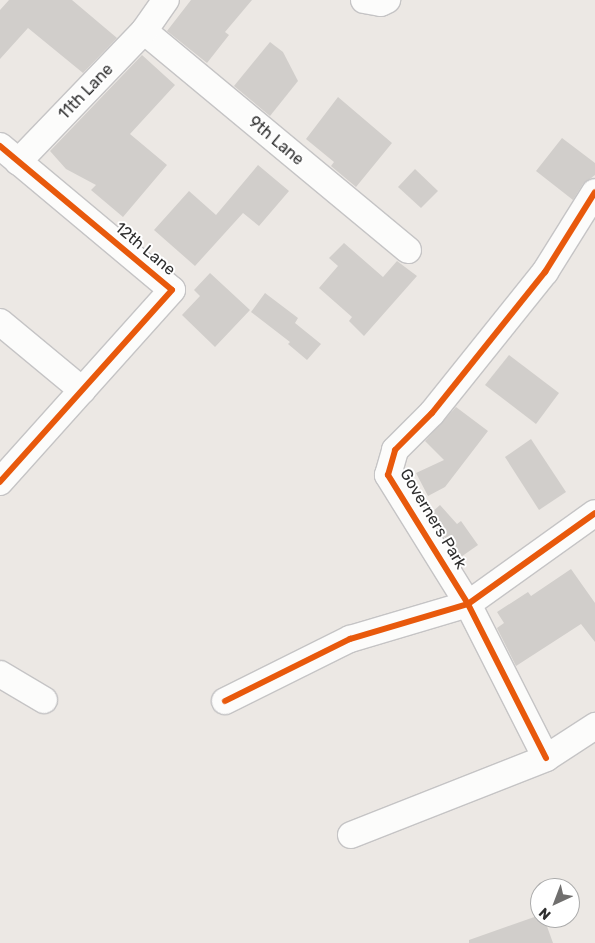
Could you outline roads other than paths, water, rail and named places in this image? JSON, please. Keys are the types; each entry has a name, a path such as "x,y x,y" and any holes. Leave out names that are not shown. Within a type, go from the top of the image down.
{"street":[{"name":"11th Lane","path":"9,154 144,31 166,0"},
{"path":"364,0 381,3 387,0"},
{"name":"9th Lane","path":"144,31 408,250"},
{"name":"12th Lane","path":"9,154 172,290 82,390"},
{"name":"Governers Park","path":"546,758 468,604 388,474 395,450 432,413 545,272 595,192"},
{"path":"0,322 82,390 0,482"},
{"path":"225,701 350,639 468,604 595,513"},
{"path":"0,674 44,700"},
{"path":"351,835 546,758 595,726"}]}
